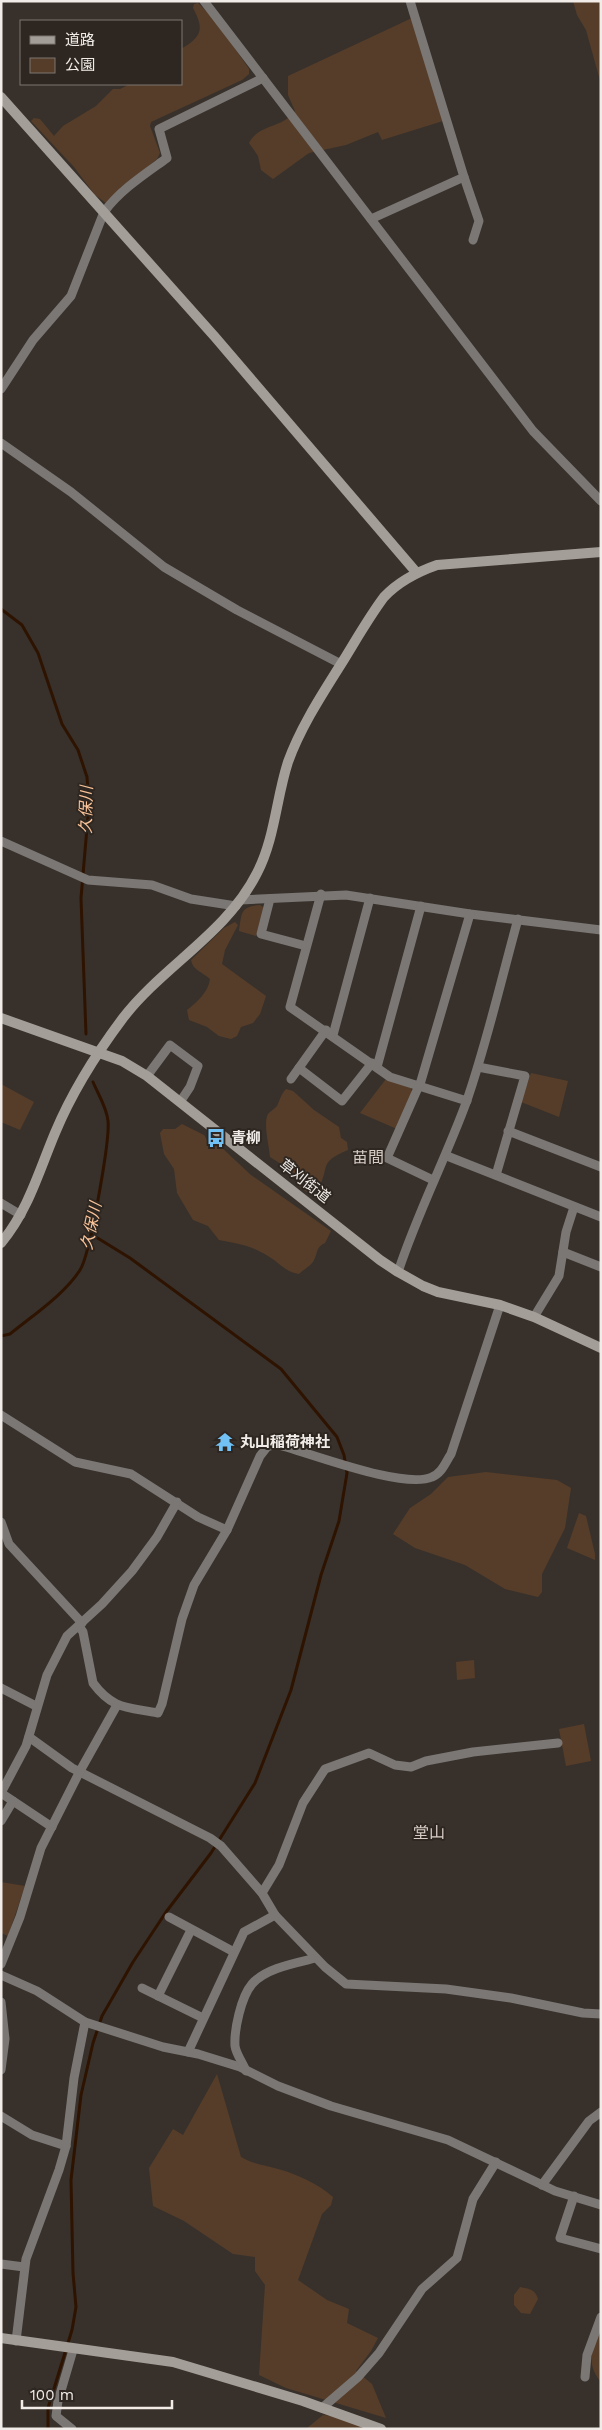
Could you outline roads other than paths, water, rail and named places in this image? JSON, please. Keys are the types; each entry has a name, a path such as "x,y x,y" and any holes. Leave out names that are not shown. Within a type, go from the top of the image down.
{"street":[{"path":"204,1 533,430 601,501"},
{"path":"410,1 479,221 473,240"},
{"path":"1,389 33,340 71,296 104,212 110,203 167,158 159,129 263,78"},
{"path":"1,97 407,558 416,572"},
{"path":"371,219 464,176"},
{"path":"1,443 72,492 164,567 245,614 341,664"},
{"path":"1,1243 21,1215 66,1110 97,1054 125,1016 143,996 238,903 265,857 283,782 294,748 318,701 384,597 392,588 416,572 449,563 601,552"},
{"path":"1,841 52,862 88,880 152,885 191,899 238,903 321,894 370,898 470,914 601,930"},
{"path":"321,894 290,1007 390,1077 467,1100"},
{"path":"291,1078 329,1033 370,898"},
{"path":"270,899 260,934 306,946"},
{"path":"298,1068 342,1101 374,1065 421,906"},
{"path":"433,1180 388,1158 418,1086 470,914"},
{"path":"398,1272 433,1180 447,1156 467,1100 478,1067 518,919"},
{"name":"草刈街道","path":"1,1018 97,1054 122,1061 147,1076 398,1272 438,1292 500,1305 534,1316 601,1348"},
{"path":"147,1076 170,1045 198,1066 190,1087 180,1102"},
{"path":"478,1067 524,1076 496,1175"},
{"path":"508,1131 601,1167"},
{"path":"447,1156 601,1217"},
{"path":"1,1203 21,1215"},
{"path":"534,1316 557,1281 566,1232 574,1207"},
{"path":"563,1252 601,1267"},
{"path":"1,1522 9,1544 81,1624 93,1683 117,1706 158,1712 162,1704 188,1599 197,1579 227,1530 260,1456 266,1448 275,1444 346,1467 419,1480 430,1478 441,1472 450,1454 500,1305"},
{"path":"1,1414 75,1462 131,1474 198,1517 227,1530"},
{"path":"52,1827 1,1793 29,1737 36,1706 47,1675 68,1636 132,1571 156,1537 177,1502"},
{"path":"1,1688 36,1706"},
{"path":"1,1964 20,1916 34,1867 80,1771 117,1706"},
{"path":"29,1737 80,1771 210,1838 221,1846 262,1893 275,1914 336,1978 350,1985 437,1988 511,1998 583,2013 601,2014"},
{"path":"262,1893 279,1865 303,1803 325,1769 369,1753 395,1765 411,1767 426,1761 473,1752 558,1743"},
{"path":"1,1821 13,1802"},
{"path":"188,2052 244,1932 275,1914"},
{"path":"169,1918 234,1952"},
{"path":"158,1996 191,1930"},
{"path":"246,2071 235,2048 236,2029 239,2014 252,1984 287,1965 316,1958"},
{"path":"1,1975 37,1991 87,2023 100,2028 240,2067 332,2106 448,2140 542,2185 601,2205"},
{"path":"142,1988 203,2018"},
{"path":"1,2002 5,2039 1,2070"},
{"path":"16,2341 24,2267 66,2146 74,2078 87,2023"},
{"path":"542,2185 589,2121 601,2112"},
{"path":"1,2116 32,2135 66,2146"},
{"path":"322,2408 358,2377 379,2352 422,2289 457,2258 473,2199 496,2162"},
{"path":"574,2196 560,2238 601,2249"},
{"path":"1,2264 24,2267"},
{"path":"585,2377 587,2355 601,2317"},
{"path":"1,2338 68,2349 173,2362 322,2408 381,2429"},
{"path":"68,2349 56,2416 60,2422 72,2429"}],"waterway":[{"name":"久保川","path":"1,609 22,625 38,653 62,724 78,750 87,777 89,804 81,898 86,1034"},
{"name":"久保川","path":"1,1336 10,1334 66,1288 80,1270 84,1260 98,1197 108,1132 106,1111 93,1082"},
{"path":"48,2429 48,2408 72,2330 76,2307 73,2273 71,2180 81,2095 93,2043 102,2016 133,1962 166,1912 211,1853 255,1783 291,1690 321,1575 339,1521 347,1473 344,1455 337,1437 281,1369 130,1258 91,1234"}],"place":[{"name":"青柳","path":"216,1138"},
{"name":"丸山稲荷神社","path":"225,1442"}],"district":[{"name":"苗間","path":"368,1157"},
{"name":"堂山","path":"429,1832"}]}
